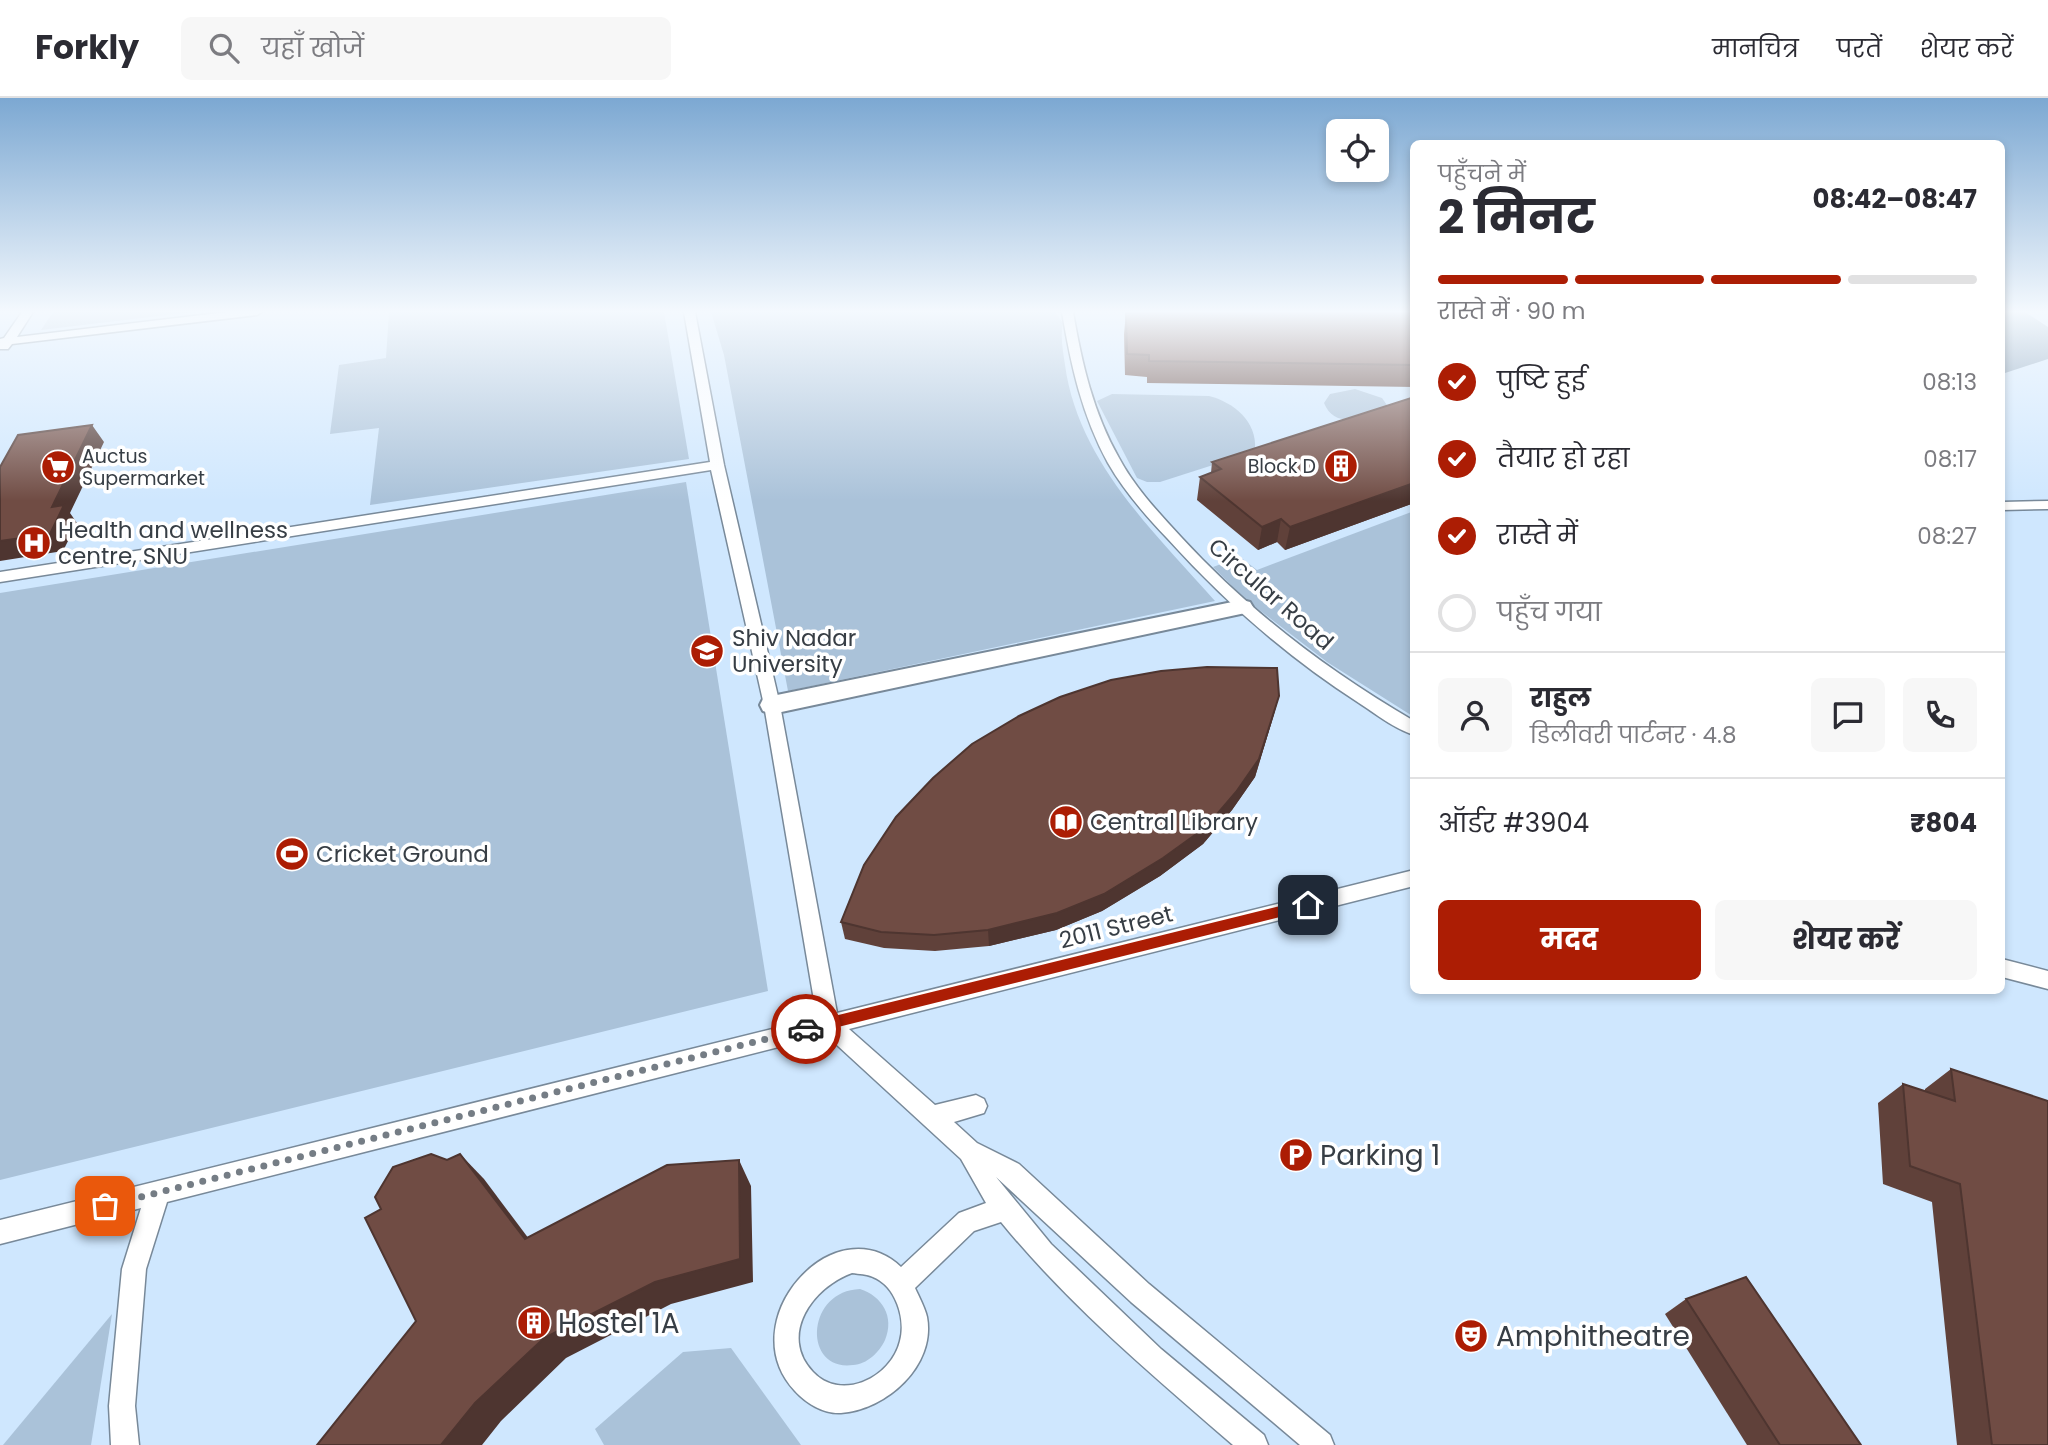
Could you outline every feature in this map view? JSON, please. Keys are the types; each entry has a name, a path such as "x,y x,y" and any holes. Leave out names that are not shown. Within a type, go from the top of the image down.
{"street":[{"path":"772,705 1242,607"}],"lane":[{"path":"701,375 717,465 772,705 829,1024 969,1151 1011,1172 1140,1293 1254,1386 1320,1445"},
{"name":"Circular Road","path":"1079,375 1089,410 1125,480 1202,570 1242,607 1325,673 1410,726"},
{"path":"0,577 717,465"},
{"path":"2005,506 2048,505"},
{"name":"2011 Street","path":"0,1232 1410,879"},
{"path":"2005,969 2048,980"},
{"path":"931,1117 976,1106"},
{"path":"969,1151 1004,1209 1042,1253 1152,1358 1254,1445"},
{"path":"125,1445 122,1406 134,1269 158,1193"},
{"path":"900,1285 967,1221 1004,1209"},
{"path":"852,1261 872,1263 891,1272 900,1285 914,1305 916,1328 911,1350 899,1371 882,1388 861,1397 839,1400 818,1394 801,1381 790,1362 787,1328 798,1296 813,1279 832,1266 852,1261"}],"shaded area":[{"name":"Shiv Nadar University","path":"0,375 1410,375 1410,994 2005,994 2005,375 2048,375 2048,1445 0,1445"},
{"path":"338,375 675,375 689,459 370,505 379,428 330,434"},
{"path":"728,375 1067,375 1085,433 1102,464 1144,521 1215,601 788,691"},
{"path":"1355,389 1382,398 1389,408 1353,419 1336,417 1329,412 1324,403 1330,394"},
{"path":"1112,394 1209,396 1218,399 1235,408 1248,422 1255,439 1255,449 1160,482 1147,482 1137,478 1097,401"},
{"name":"Cricket Ground","path":"686,482 768,991 0,1180 0,593"},
{"path":"1410,513 1410,714 1327,662 1245,599 1213,567 1240,557 1257,570"},
{"path":"860,1289 875,1297 884,1308 888,1331 879,1349 868,1360 853,1365 837,1364 825,1356 819,1345 817,1330 820,1316 829,1303 842,1293"},
{"path":"112,1314 91,1445 3,1445"},
{"path":"731,1348 801,1445 604,1445 595,1429 683,1352"}],"building":[{"name":"Block D","path":"1410,398 1410,484 1290,527 1281,519 1262,527 1200,477 1221,469 1212,462"},
{"path":"92,425 52,507 64,505 50,534 0,541 0,467 18,435"},
{"name":"Central Library","path":"1207,667 1277,668 1279,696 1259,759 1236,792 1206,827 1163,858 1104,894 1057,913 988,930 934,935 881,932 841,922 864,865 896,817 933,778 972,744 1019,716 1060,697 1111,680 1161,671"},
{"path":"1951,1069 2048,1101 2048,1445 1992,1445 1960,1184 1910,1166 1903,1084 1955,1101"},
{"name":"Hostel 1A","path":"431,1154 447,1160 460,1154 525,1239 667,1165 739,1160 740,1259 655,1282 544,1338 475,1403 441,1445 317,1445 416,1321 365,1218 381,1209 375,1197 393,1167"},
{"path":"1746,1277 1861,1445 1780,1445 1686,1299"}],"way so far":[{"path":"105,1206 806,1029"}],"place":[{"name":"Block D","path":"1341,466"},
{"name":"Auctus Supermarket","path":"58,467"},
{"name":"Health and wellness centre, SNU","path":"34,543"},
{"name":"Shiv Nadar University","path":"707,651"},
{"name":"Central Library","path":"1066,822"},
{"name":"Cricket Ground","path":"292,854"},
{"name":"Parking 1","path":"1296,1155"},
{"name":"Hostel 1A","path":"534,1323"},
{"name":"Amphitheatre","path":"1471,1336"}],"route":[{"path":"806,1029 1308,905"}]}
